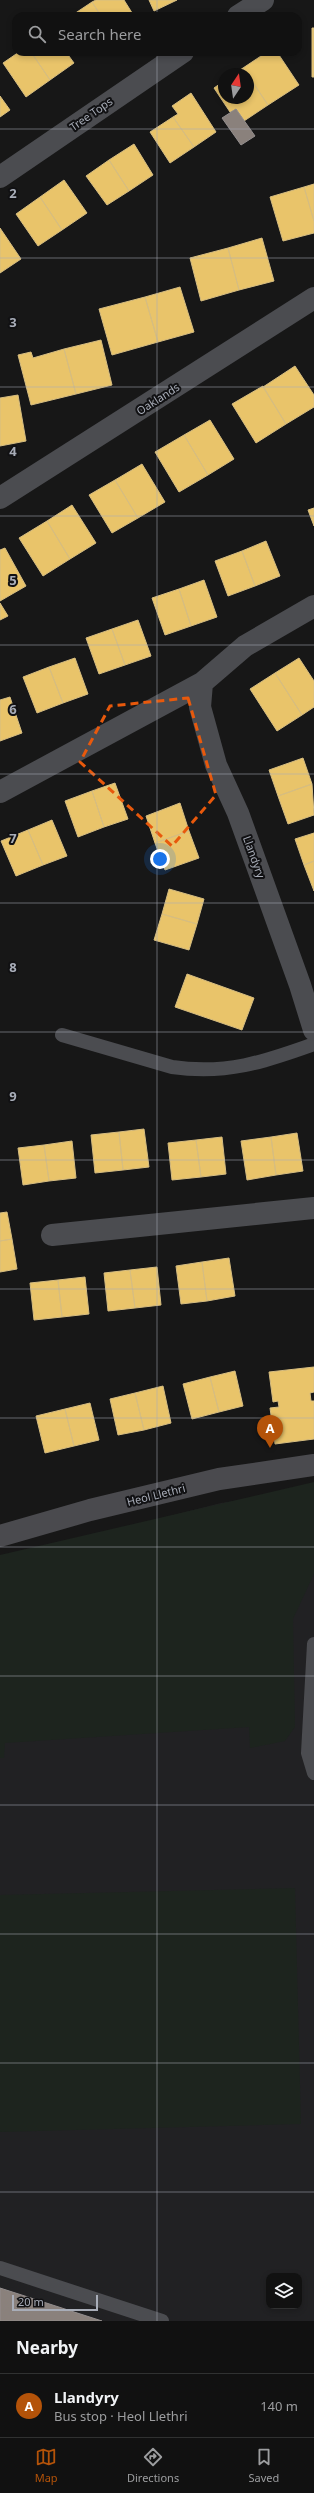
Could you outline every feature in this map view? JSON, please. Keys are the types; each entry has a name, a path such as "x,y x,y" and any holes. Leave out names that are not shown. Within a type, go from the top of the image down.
{"main road":[{"name":"Heol Llethri","path":"0,1536 90,1510 219,1479 314,1465"}],"street":[{"path":"244,12 263,0"},
{"name":"Tree Tops","path":"0,177 177,56"},
{"name":"Oaklands","path":"0,498 314,298"},
{"path":"0,792 202,683 245,646 314,606"},
{"name":"Llandyry","path":"202,683 200,707 216,765 238,813 300,985 314,1030"},
{"path":"52,1235 314,1208"}],"lane":[{"path":"62,1035 172,1067 191,1069 232,1069 314,1044"},
{"path":"314,1644 308,1753 314,1773"},
{"path":"0,2268 162,2321"}],"highlighted area":[{"path":"188,698 216,795 172,846 80,762 110,706"}],"shaded area":[{"path":"314,1482 314,1574 293,1619 295,1727 285,1741 250,1748 249,1727 5,1743 4,1758 0,1758 0,1555"},
{"path":"314,1493 314,2321 0,2321 0,1559 221,1503 285,1494"},
{"path":"295,1888 301,2124 0,2132 0,1895"}],"building: Homes":[{"path":"96,0 124,0 132,12 98,12 92,2"},
{"path":"149,0 177,0 154,11"},
{"path":"92,2 98,12 77,12"},
{"path":"312,28 314,28 314,77 312,77"},
{"path":"13,56 34,56 50,80 26,97 3,63"},
{"path":"34,56 69,56 74,63 50,80"},
{"path":"261,56 280,56 299,85 268,105 254,84 254,68 243,68"},
{"path":"254,84 268,105 244,121 236,109 230,112 225,104 254,104"},
{"path":"218,85 218,94 214,88"},
{"path":"191,93 216,132 194,147 173,117 178,114 172,106"},
{"path":"0,96 10,110 0,117"},
{"path":"173,117 194,147 170,163 150,132"},
{"path":"134,144 153,175 129,191 109,160"},
{"path":"109,160 129,191 107,205 86,176"},
{"path":"64,180 87,213 62,230 40,197"},
{"path":"314,184 314,221 304,187"},
{"path":"304,187 314,221 314,233 283,241 270,197"},
{"path":"40,197 62,230 38,246 16,214"},
{"path":"0,228 21,259 0,273"},
{"path":"262,238 274,281 239,290 228,248"},
{"path":"228,248 239,290 201,301 190,258"},
{"path":"180,287 194,332 158,342 145,297"},
{"path":"145,297 158,342 112,355 99,309"},
{"path":"101,340 112,385 76,394 64,349"},
{"path":"64,349 76,394 31,405 18,355 31,352 33,358"},
{"path":"295,366 314,395 314,407 286,424 263,387"},
{"path":"263,386 286,424 256,443 232,404"},
{"path":"18,395 26,441 0,446 0,398"},
{"path":"210,420 234,459 208,475 184,435"},
{"path":"184,435 208,475 179,492 155,452"},
{"path":"142,464 165,502 138,518 115,480"},
{"path":"115,480 138,518 112,533 89,495"},
{"path":"72,505 96,543 70,559 47,521"},
{"path":"314,508 314,526 308,510"},
{"path":"47,521 70,559 43,576 19,538"},
{"path":"266,541 280,576 255,586 242,551"},
{"path":"5,548 26,586 0,601 0,550"},
{"path":"242,551 255,586 228,596 215,561"},
{"path":"204,580 217,617 191,626 179,589"},
{"path":"179,589 191,626 165,635 152,598"},
{"path":"0,603 8,616 0,620"},
{"path":"138,620 151,656 125,665 112,629"},
{"path":"112,629 125,665 99,674 86,638"},
{"path":"75,658 88,694 63,703 49,667"},
{"path":"299,658 314,681 314,707 302,715 275,673"},
{"path":"49,667 63,703 37,713 23,677"},
{"path":"275,673 302,715 277,731 250,689"},
{"path":"10,697 22,733 0,741 0,700"},
{"path":"303,758 312,784 278,796 269,770"},
{"path":"115,783 128,819 104,827 92,791"},
{"path":"312,784 314,815 288,824 278,796"},
{"path":"92,791 104,827 78,837 65,801"},
{"path":"180,803 189,831 155,843 146,816"},
{"path":"52,820 67,856 43,865 28,830"},
{"path":"28,830 43,865 16,876 1,841"},
{"path":"189,831 199,858 165,870 155,843"},
{"path":"314,833 314,861 304,865 295,839"},
{"path":"314,861 314,891 304,865"},
{"path":"169,889 204,899 197,924 162,914"},
{"path":"162,914 197,924 189,950 154,940"},
{"path":"187,974 254,998 242,1030 175,1007"},
{"path":"144,1129 149,1167 123,1170 119,1132"},
{"path":"119,1132 123,1170 95,1173 91,1135"},
{"path":"297,1133 303,1171 276,1175 271,1137"},
{"path":"222,1137 226,1174 201,1177 196,1140"},
{"path":"271,1137 276,1175 247,1180 241,1141"},
{"path":"196,1140 201,1177 172,1180 168,1143"},
{"path":"72,1141 76,1178 49,1181 44,1145"},
{"path":"44,1145 49,1181 23,1185 18,1148"},
{"path":"7,1212 12,1239 0,1241 0,1213"},
{"path":"12,1239 17,1269 0,1272 0,1241"},
{"path":"229,1258 235,1296 207,1301 202,1262"},
{"path":"202,1262 207,1301 181,1304 176,1266"},
{"path":"157,1267 161,1305 135,1308 130,1270"},
{"path":"130,1270 135,1308 108,1311 104,1273"},
{"path":"85,1277 89,1314 62,1317 58,1280"},
{"path":"58,1280 62,1317 34,1320 30,1283"},
{"path":"314,1367 314,1392 310,1393 311,1401 314,1401 314,1439 275,1444 270,1408 279,1407 278,1401 273,1402 269,1372"},
{"path":"235,1371 243,1406 219,1412 210,1377"},
{"path":"210,1377 219,1412 192,1419 183,1384"},
{"path":"163,1386 171,1423 144,1430 135,1393"},
{"path":"135,1393 144,1430 118,1435 110,1399"},
{"path":"90,1403 99,1440 74,1446 65,1409"},
{"path":"65,1409 74,1446 45,1453 36,1416"}],"building: Industry":[{"path":"236,109 255,136 241,145 222,118"},
{"path":"0,2288 102,2321 0,2321"}],"place":[{"name":"Llandyry","path":"270,1448"}]}
